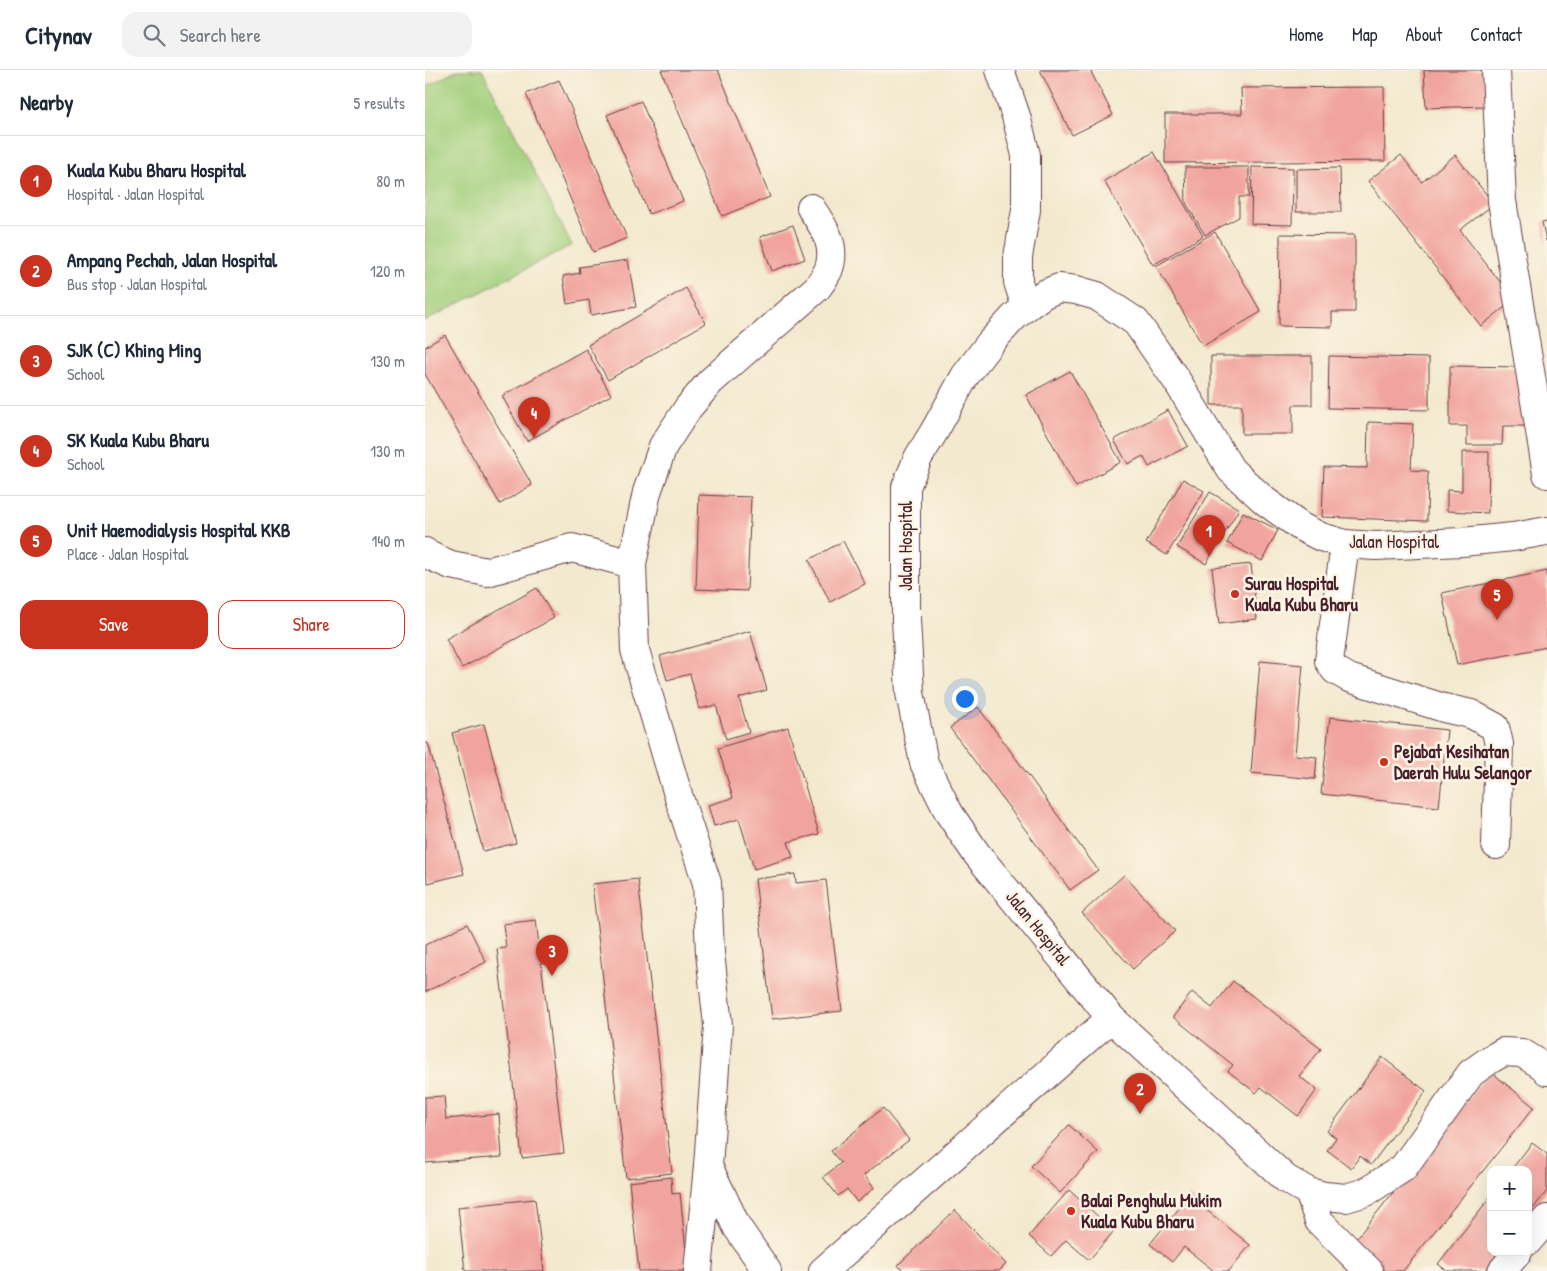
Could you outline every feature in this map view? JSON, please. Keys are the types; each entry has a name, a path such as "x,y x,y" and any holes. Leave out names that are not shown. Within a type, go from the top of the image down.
{"street":[{"path":"1000,70 1016,116 1026,155 1026,210 1018,256 1018,282 1026,307"},
{"path":"1496,70 1503,201 1547,474"},
{"path":"698,1271 718,1025 710,953 707,884 635,650 632,564 647,492 663,446 688,408 710,382 817,288 828,270 832,247 823,224 811,208"},
{"name":"Jalan Hospital","path":"1547,531 1462,542 1375,546 1345,544 1321,537 1301,527 1265,501 1231,470 1177,381 1136,322 1097,296 1076,290 1059,288 1045,294 1013,317 990,343 965,376 918,458 906,487 906,619 910,693 924,763 949,813 976,853 1111,1018 1286,1179 1309,1192 1325,1196 1346,1198 1366,1192 1403,1168 1471,1073 1503,1052 1522,1053 1543,1066 1547,1071"},
{"path":"1345,544 1329,660 1335,670 1349,678 1444,708 1471,714 1495,727 1499,744 1496,845"},
{"path":"425,552 451,565 487,572 572,548 632,564"},
{"path":"823,1271 1111,1018"},
{"path":"708,1166 737,1227 767,1271"},
{"path":"1309,1192 1319,1221 1369,1271"},
{"path":"1532,1236 1547,1219"},
{"path":"1502,1271 1515,1256"}],"green space":[{"path":"458,70 482,70 572,245 425,321 425,87"}],"building":[{"path":"661,70 718,70 770,197 722,216"},
{"path":"1040,70 1090,70 1113,115 1072,135"},
{"path":"1424,70 1494,70 1484,106 1426,108"},
{"path":"559,80 627,238 593,252 526,94"},
{"path":"1384,87 1385,161 1165,163 1165,114 1242,114 1241,88"},
{"path":"641,101 683,201 649,214 607,115"},
{"path":"1154,152 1203,236 1153,265 1104,181"},
{"path":"1401,155 1422,182 1455,155 1494,204 1460,230 1514,300 1481,326 1368,181"},
{"path":"1185,167 1249,167 1249,197 1239,197 1239,217 1205,235 1186,203"},
{"path":"1252,167 1293,168 1292,225 1251,224"},
{"path":"1340,168 1341,212 1296,212 1296,169"},
{"path":"1547,221 1547,241 1546,241 1542,222"},
{"path":"793,225 805,259 772,271 760,237"},
{"path":"1215,232 1261,312 1203,346 1156,266"},
{"path":"1280,234 1355,235 1355,312 1332,312 1332,327 1279,326"},
{"path":"628,260 636,307 591,315 589,300 567,304 563,276 580,273 579,267"},
{"path":"686,288 706,323 608,380 588,345"},
{"path":"445,335 532,485 500,504 425,374 425,347"},
{"path":"586,349 611,395 527,441 502,396"},
{"path":"1211,356 1312,356 1312,405 1293,405 1293,434 1242,434 1242,405 1211,405"},
{"path":"1329,356 1429,358 1429,410 1328,408"},
{"path":"1450,366 1528,367 1527,426 1503,426 1502,445 1467,445 1467,426 1450,426"},
{"path":"1070,371 1121,462 1076,487 1026,395"},
{"path":"1168,410 1188,446 1149,467 1143,456 1128,464 1114,440"},
{"path":"1368,422 1413,424 1411,470 1428,471 1427,521 1322,517 1324,467 1367,468"},
{"path":"1462,452 1489,452 1488,513 1447,511 1447,490 1462,491"},
{"path":"1183,479 1204,491 1167,555 1146,543"},
{"path":"1210,492 1239,509 1206,564 1177,547"},
{"path":"699,495 751,497 747,591 696,589"},
{"path":"1243,512 1278,530 1262,561 1227,543"},
{"path":"843,541 865,584 830,602 809,560"},
{"name":"Surau Hospital Kuala Kubu Bharu","path":"1251,564 1257,619 1219,624 1212,568"},
{"path":"1547,571 1547,647 1457,665 1442,593"},
{"path":"537,588 554,618 462,668 446,639"},
{"path":"750,631 767,690 739,698 749,732 726,739 716,705 699,709 690,674 667,680 660,656"},
{"path":"1260,661 1303,665 1295,755 1317,757 1315,779 1251,773"},
{"path":"978,707 1098,870 1070,890 950,728"},
{"name":"Pejabat Kesihatan Daerah Hulu Selangor","path":"1330,717 1447,730 1439,807 1321,794"},
{"path":"484,724 516,843 483,851 452,733"},
{"path":"788,727 819,834 788,842 793,857 754,869 739,819 714,826 708,805 733,798 718,748"},
{"path":"425,743 428,743 464,874 428,883 425,872"},
{"path":"795,874 796,883 826,880 842,1011 772,1019 755,879"},
{"path":"1124,875 1175,931 1133,969 1082,913"},
{"path":"638,879 672,1173 626,1178 592,884"},
{"path":"536,920 564,1153 522,1158 497,949 506,948 503,924"},
{"path":"467,924 486,962 425,992 425,945"},
{"path":"1233,981 1321,1049 1299,1076 1317,1090 1298,1116 1261,1087 1256,1093 1228,1071 1233,1065 1173,1017 1192,992 1212,1008"},
{"path":"1382,1057 1426,1091 1371,1165 1360,1156 1351,1168 1327,1150 1336,1138 1327,1131"},
{"path":"1490,1071 1534,1107 1403,1271 1386,1271 1352,1244"},
{"path":"444,1096 446,1119 499,1114 502,1157 425,1163 425,1097"},
{"path":"883,1108 909,1140 864,1175 874,1188 857,1202 847,1189 838,1196 823,1177 841,1163 831,1151"},
{"path":"1069,1125 1098,1152 1060,1193 1031,1166"},
{"path":"1532,1143 1547,1154 1547,1191 1532,1210 1532,1166 1514,1166"},
{"path":"671,1177 672,1194 680,1193 688,1271 639,1271 629,1182"},
{"name":"Balai Penghulu Mukim Kuala Kubu Bharu","path":"1069,1190 1114,1231 1089,1260 1066,1240 1051,1256 1029,1236"},
{"path":"1189,1196 1250,1245 1229,1271 1214,1271 1184,1247 1172,1262 1150,1244"},
{"path":"535,1199 544,1271 465,1271 458,1207"},
{"path":"1487,1201 1487,1256 1497,1256 1485,1271 1447,1271 1438,1264"},
{"path":"955,1210 1006,1264 999,1271 903,1271 898,1265"}],"place":[{"name":"SK Kuala Kubu Bharu","path":"534,438"},
{"name":"Kuala Kubu Bharu Hospital","path":"1209,556"},
{"name":"Surau Hospital Kuala Kubu Bharu","path":"1235,594"},
{"name":"Unit Haemodialysis Hospital KKB","path":"1497,620"},
{"name":"Pejabat Kesihatan Daerah Hulu Selangor","path":"1384,762"},
{"name":"SJK (C) Khing Ming","path":"552,976"},
{"name":"Ampang Pechah, Jalan Hospital","path":"1140,1114"},
{"name":"Balai Penghulu Mukim Kuala Kubu Bharu","path":"1071,1211"}]}
